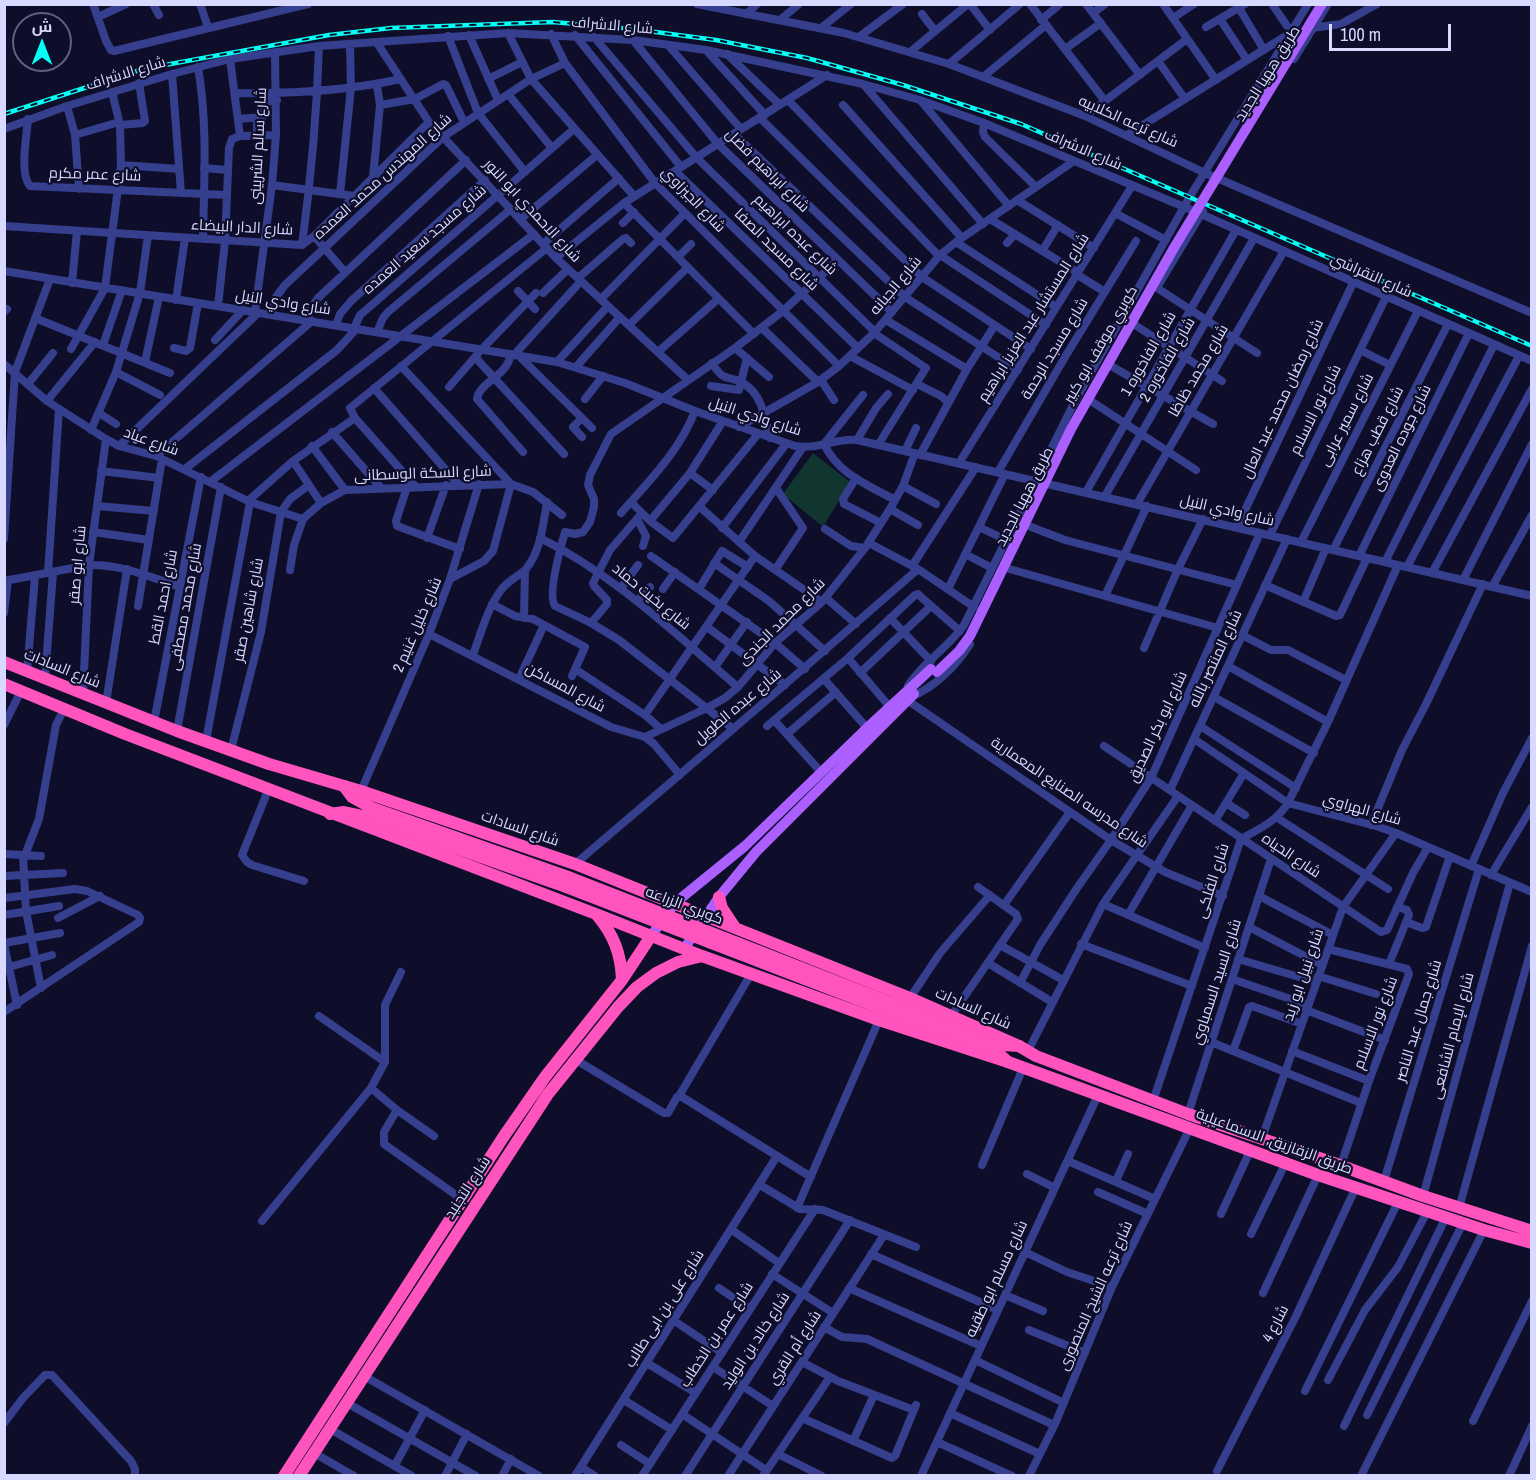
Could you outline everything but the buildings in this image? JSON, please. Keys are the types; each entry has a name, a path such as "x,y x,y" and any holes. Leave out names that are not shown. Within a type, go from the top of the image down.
{"highway":[{"name":"شارع السادات","path":"4,662 177,731 575,864 910,998 1023,1049"},
{"path":"4,684 125,734 596,914 684,950 879,1020 1008,1062"},
{"path":"70,712 85,709 85,695"},
{"path":"125,734 124,723 134,714"},
{"name":"كوبري الزراعه","path":"344,786 352,797 372,808 571,878 1002,1046 1023,1049"},
{"name":"كوبري الزراعه","path":"330,814 344,812 368,818 558,884 999,1053 1008,1062"},
{"path":"719,897 722,908 734,927"},
{"path":"596,914 614,938 619,951 622,980"},
{"name":"شارع التجنيد","path":"299,1476 364,1376 528,1101 622,980 651,936"},
{"name":"شارع التجنيد","path":"284,1476 463,1200 477,1190 618,1007 648,979 678,962 702,956"},
{"path":"631,967 644,973 648,979"},
{"name":"طريق الزقازيق, الاسماعيلية","path":"1023,1049 1188,1114 1344,1166 1423,1196 1532,1231"},
{"name":"طريق الزقازيق, الاسماعيلية","path":"1008,1062 1318,1175 1484,1230 1532,1243"},
{"path":"1340,1182 1344,1166"},
{"path":"1368,1191 1379,1179"}],"main road":[{"name":"كوبري موقف ابو كبير","path":"907,697 954,647 964,633 1065,426 1169,243 1314,4"},
{"name":"كوبري موقف ابو كبير","path":"933,667 959,651 970,636 1071,429 1174,246 1322,4"},
{"name":"طريق ههيا الجديد","path":"651,936 675,903 745,846 890,706 907,697"},
{"name":"طريق ههيا الجديد","path":"684,950 719,897 756,852 907,697"}],"street":[{"path":"93,4 111,50 120,50 308,4"},
{"path":"98,17 126,4"},
{"path":"153,4 159,15"},
{"path":"200,4 208,27"},
{"path":"746,14 757,4"},
{"path":"780,20 799,4"},
{"path":"821,28 851,4"},
{"path":"859,37 903,4"},
{"path":"910,52 969,4 990,30"},
{"path":"950,64 1020,4"},
{"path":"1030,4 1106,101"},
{"path":"983,77 1044,22 1060,4"},
{"path":"1086,4 1140,75"},
{"path":"1093,13 1105,4"},
{"path":"1164,4 1216,80"},
{"path":"1173,18 1194,4"},
{"path":"1272,4 1292,33"},
{"name":"طريق ههيا الجديد","path":"933,667 960,631 974,607 1076,399 1205,173 1308,4"},
{"name":"طريق ههيا الجديد","path":"907,697 931,686 965,652 975,637 1047,483 1111,366 1328,4"},
{"path":"1127,135 1292,33 1341,24 1377,4"},
{"name":"شارع ترعه الكلابيه","path":"702,5 726,7 746,14 859,37 950,64 1085,116 1205,173 1222,178 1532,313"},
{"path":"1206,27 1242,6 1264,50"},
{"path":"922,14 935,31"},
{"path":"1220,19 1248,60"},
{"path":"1065,49 1101,23"},
{"path":"508,33 531,80 634,196"},
{"name":"شارع الاشراف","path":"4,129 139,83 230,59 275,52 319,46 508,33 633,39 726,53 827,75 920,100 984,123 1201,214"},
{"name":"شارع الجيزاوي","path":"551,34 565,63 655,183 839,366"},
{"path":"469,35 498,100"},
{"name":"شارع مسجد الصفا","path":"575,35 678,169 858,348"},
{"path":"448,36 478,113 525,172"},
{"name":"شارع عبده ابراهيم","path":"594,37 697,158 875,332 926,368 915,387"},
{"name":"شارع ابراهيم فضل","path":"633,39 718,144 892,312"},
{"path":"1085,116 1187,39"},
{"name":"شارع الاحمدي ابو النور","path":"377,43 429,122 556,258 688,380"},
{"path":"340,194 351,88 350,44"},
{"path":"668,45 738,132 905,297 1018,370"},
{"path":"302,245 310,189 318,91 319,46"},
{"path":"706,50 763,116 922,277 1031,349"},
{"name":"شارع سالم الشربينى","path":"257,312 276,135 275,52"},
{"path":"726,53 784,102 939,256 1046,325"},
{"path":"230,59 240,136"},
{"path":"1158,61 1185,99"},
{"path":"489,79 522,62"},
{"name":"شارع المهندس محمد العمده","path":"271,315 273,304 280,291 443,137 498,100 565,63"},
{"path":"198,67 204,102 203,239"},
{"path":"172,74 181,193"},
{"path":"556,258 624,202 827,75"},
{"path":"238,119 264,116 265,101 277,97 401,80"},
{"path":"75,135 120,123 146,121 139,83"},
{"path":"863,84 986,221 1042,250 1105,292"},
{"path":"373,177 380,105 377,85"},
{"path":"380,105 415,99 440,85 446,85 464,122"},
{"path":"71,350 105,288 122,165 120,123 112,92"},
{"path":"236,93 277,97"},
{"path":"508,94 552,148"},
{"path":"920,100 1009,206"},
{"path":"843,105 959,240 1056,307"},
{"path":"67,106 75,135 79,189"},
{"path":"257,118 257,136"},
{"name":"شارع عمر مكرم","path":"28,119 24,170 28,184 33,187 227,195"},
{"name":"شارع الدار البيضاء","path":"4,226 302,245 314,236 429,122"},
{"path":"984,123 985,137 1036,187"},
{"name":"شارع مسجد سعيد العمده","path":"185,470 337,350 356,328 360,315 574,129"},
{"path":"218,306 225,241 229,144 233,138 240,136 276,135"},
{"path":"521,219 597,154"},
{"path":"138,606 159,478 159,458 310,321 313,304 466,160"},
{"name":"شارع الجبانه","path":"739,427 819,381 839,366 886,320 939,256 1074,161"},
{"path":"122,165 179,169"},
{"path":"204,168 227,170"},
{"path":"416,487 349,409 545,246 619,178"},
{"path":"336,325 340,314 351,302 485,180"},
{"path":"272,185 354,196"},
{"name":"شارع المستشار عبد العزيز ابراهيم","path":"959,464 1132,186"},
{"path":"1017,200 1094,248"},
{"path":"624,202 754,334"},
{"path":"377,332 382,318 388,312 511,209"},
{"path":"623,223 634,212"},
{"path":"601,299 685,213"},
{"path":"1115,213 1166,240"},
{"name":"شارع النقراشي","path":"1201,214 1532,361"},
{"path":"1042,250 1058,225"},
{"name":"شارع الفاخوره 1","path":"1086,492 1236,230"},
{"path":"72,282 77,231"},
{"path":"210,482 534,234"},
{"path":"1007,243 1015,234"},
{"path":"91,430 116,372 140,293 148,236"},
{"path":"314,236 345,272"},
{"path":"176,300 185,238"},
{"name":"شارع الفاخوره 2","path":"1105,496 1254,238"},
{"path":"524,452 477,399 478,393 508,365 579,279 623,239 631,243"},
{"name":"شارع مسجد الرحمة","path":"948,589 979,527 1001,473 1136,241"},
{"path":"678,257 691,244"},
{"name":"شارع محمد ظاظا","path":"1137,504 1284,251"},
{"path":"732,728 619,640 591,623 555,606 552,602 561,548 565,532 574,534 583,532 590,522 594,503 589,490 589,481 611,434 762,328 838,260"},
{"path":"629,325 688,267"},
{"path":"449,387 528,302 568,269"},
{"name":"شارع وادي النيل","path":"4,272 556,362 603,376 786,444 803,447 842,439 857,440 1529,595"},
{"path":"4,539 15,372 50,279"},
{"name":"شارع رمضان محمد عبد العال","path":"1237,527 1353,283"},
{"path":"1157,288 1257,354"},
{"path":"47,401 99,343 122,290"},
{"path":"518,291 535,309"},
{"path":"145,362 159,297"},
{"name":"شارع نور الاسلام","path":"1270,535 1386,297"},
{"path":"658,352 718,299"},
{"path":"174,348 186,351 190,348 198,303"},
{"path":"556,362 608,306"},
{"path":"215,340 243,310"},
{"name":"شارع سمير عرابى","path":"1301,542 1418,311"},
{"path":"119,446 257,312"},
{"path":"576,367 620,317"},
{"path":"35,318 170,373"},
{"path":"886,320 967,369"},
{"name":"شارع قطب هزاع","path":"1303,602 1448,324"},
{"name":"شارع محمد الجندى","path":"645,737 725,698 738,687 776,643 824,600 867,545 896,500 918,454 995,325"},
{"path":"1135,325 1222,381"},
{"path":"762,328 819,381 834,400"},
{"name":"شارع جوده العدوى","path":"1359,555 1469,333"},
{"path":"1385,562 1494,345"},
{"path":"735,348 769,377"},
{"path":"1360,350 1390,365"},
{"path":"28,384 53,353"},
{"path":"514,355 592,428"},
{"path":"850,356 915,387 941,396 948,402"},
{"path":"1407,567 1519,356"},
{"path":"475,357 564,454"},
{"path":"711,386 739,390 747,358"},
{"path":"712,363 723,378 741,382 754,393 760,402 771,438"},
{"name":"شارع عياد","path":"4,364 47,401 119,446 159,458 249,501 303,519"},
{"path":"401,366 511,484"},
{"path":"1111,366 1213,424"},
{"path":"116,372 160,395"},
{"path":"585,399 603,376"},
{"path":"878,445 915,387"},
{"path":"374,388 459,485"},
{"path":"1432,573 1532,388"},
{"path":"857,440 876,408 888,394"},
{"path":"863,395 824,444 835,463 856,478 896,500"},
{"path":"1091,402 1196,470"},
{"path":"45,679 59,409"},
{"path":"621,513 653,478 678,445 694,411"},
{"path":"99,413 117,423"},
{"path":"206,741 249,501 312,446 355,418"},
{"path":"582,418 573,427 582,437"},
{"path":"650,521 690,473 723,421"},
{"path":"905,451 916,428"},
{"path":"332,432 381,488"},
{"path":"640,516 674,538 758,434"},
{"name":"شارع ابو صقر","path":"85,695 89,566 106,439"},
{"path":"722,528 786,444"},
{"path":"1463,580 1532,444"},
{"path":"312,446 345,490"},
{"path":"739,542 803,447"},
{"path":"293,461 321,503"},
{"name":"شارع عبده الطويل","path":"575,864 732,728 805,669 915,568 976,467"},
{"path":"102,471 159,478"},
{"path":"690,473 713,490"},
{"name":"شارع احمد القط","path":"154,722 201,477"},
{"path":"856,478 843,499 844,504 881,523"},
{"path":"450,579 479,484"},
{"name":"شارع السكة الوسطانى","path":"303,519 321,503 345,490 479,484 511,484 527,489 562,515"},
{"name":"شارع خليل غنيم 2","path":"361,791 429,634 450,579 484,561 494,551 511,484"},
{"path":"281,512 290,500 309,485"},
{"path":"427,538 446,486"},
{"path":"903,486 936,504"},
{"name":"شارع محمد مصطفى","path":"177,731 221,487"},
{"path":"407,487 396,524 399,528 460,549"},
{"path":"775,570 803,528 776,488"},
{"path":"473,655 492,604 502,587 525,570 532,558 540,538 547,502"},
{"path":"631,502 640,516 646,536 643,546"},
{"path":"97,506 154,511"},
{"path":"1105,596 1147,506"},
{"path":"700,507 755,556 824,600 856,624"},
{"path":"890,509 918,525"},
{"name":"شارع شاهين صقر","path":"231,750 261,632 281,512"},
{"path":"1492,587 1532,515"},
{"path":"591,623 607,604 606,597 593,585 598,573 615,543 640,516"},
{"path":"290,570 294,545 303,519"},
{"path":"1144,648 1178,569 1203,519"},
{"path":"1026,525 1065,540 1237,585"},
{"path":"979,527 1006,540"},
{"path":"825,530 851,546 867,545 915,568 974,607"},
{"path":"93,532 149,540"},
{"name":"شارع ابو بكر الصديق","path":"1020,983 1077,888 1151,778 1260,532"},
{"name":"شارع بخيت حماد","path":"540,538 561,548 621,588 738,687"},
{"name":"شارع المنتصر بالله","path":"1170,790 1287,539"},
{"path":"699,589 722,551 748,567"},
{"path":"966,554 992,568"},
{"path":"651,556 776,643 805,669"},
{"path":"645,715 755,556"},
{"path":"1265,585 1336,616 1340,615 1344,611 1367,558"},
{"path":"714,563 740,579 797,624 825,651"},
{"path":"4,613 6,581 89,566 103,565 127,569 180,587"},
{"path":"621,588 638,565"},
{"name":"شارع الفلكى","path":"1153,1101 1241,839 1276,818 1288,803 1314,753 1398,565"},
{"path":"1006,568 1218,628"},
{"path":"106,703 127,569"},
{"path":"524,618 525,570"},
{"path":"663,589 675,572"},
{"path":"27,672 35,576"},
{"path":"1371,825 1402,750 1483,584"},
{"path":"637,602 650,586"},
{"path":"1529,595 1532,586"},
{"path":"767,726 848,658 915,595 918,594 960,631"},
{"path":"492,604 515,616 533,619 585,647 574,672 645,715 661,729"},
{"path":"861,673 931,606"},
{"path":"890,618 933,667"},
{"path":"715,667 747,622"},
{"path":"519,679 544,625"},
{"path":"707,627 785,685"},
{"name":"شارع المساكن","path":"429,634 611,727 645,737 654,744 680,775"},
{"path":"1242,636 1271,650 1288,650 1346,680"},
{"path":"848,658 890,706"},
{"path":"1228,666 1328,722"},
{"path":"824,679 867,728"},
{"path":"4,725 21,691"},
{"path":"788,734 836,692"},
{"name":"شارع مدرسه الصنايع المعمارية","path":"907,697 1111,840 1155,867 1223,896"},
{"path":"1214,698 1314,753"},
{"path":"41,988 26,911 24,855 39,819 56,725 70,712"},
{"path":"774,720 821,771"},
{"path":"1200,726 1296,788"},
{"name":"شارع جمال عبد الناصر","path":"1379,1179 1475,867 1503,793 1532,738"},
{"name":"شارع الهراوي","path":"1194,739 1288,803 1396,833 1510,883 1530,889"},
{"name":"شارع الحياه","path":"1104,746 1382,933 1388,930 1413,873 1428,847"},
{"path":"1215,820 1244,773"},
{"path":"269,788 242,855 252,865 304,881"},
{"path":"1023,1049 1052,1002 1103,904 1178,796"},
{"path":"1226,803 1245,815"},
{"path":"1128,915 1192,805"},
{"path":"1491,875 1532,807"},
{"path":"1004,905 1070,812"},
{"path":"1276,818 1388,889"},
{"name":"شارع نبيل ابو زيد","path":"1262,1138 1343,907 1396,833"},
{"path":"4,854 42,856"},
{"path":"1406,922 1422,928 1426,927 1450,856"},
{"name":"شارع السيد السمباوي","path":"1188,1114 1271,859"},
{"path":"4,876 63,873"},
{"name":"شارع الإمام الشافعى","path":"1423,1196 1510,883"},
{"path":"951,1016 1018,919 1016,914 978,886"},
{"path":"4,898 75,889 100,896 140,918 139,922 4,1012"},
{"path":"58,918 100,896"},
{"path":"910,998 940,953 990,896"},
{"path":"1259,896 1333,934"},
{"path":"1103,904 1205,948"},
{"path":"4,915 59,906"},
{"path":"1389,964 1409,913 1398,907"},
{"path":"1249,927 1322,965"},
{"path":"17,1005 4,944 60,933"},
{"path":"1081,944 1192,986"},
{"path":"1000,945 1063,980"},
{"path":"1459,1208 1532,946"},
{"name":"شارع نور الاسلام","path":"1328,949 1407,969 1409,974 1361,1103 1344,1166"},
{"path":"9,968 52,955"},
{"path":"1238,959 1376,994"},
{"path":"988,963 1052,1002"},
{"path":"262,1221 372,1088 384,1062 385,1005 401,972"},
{"path":"576,1060 664,1113 668,1113 751,974"},
{"path":"1232,979 1385,1040"},
{"path":"1233,1051 1249,1007 1302,1024"},
{"path":"319,1016 384,1062"},
{"path":"797,1208 879,1020"},
{"path":"1211,1042 1361,1103"},
{"path":"1293,1051 1369,1081"},
{"path":"982,1165 1023,1068"},
{"path":"372,1088 397,1110 434,1136"},
{"name":"شارع مسلم ابو طقيه","path":"921,1476 1098,1095"},
{"path":"679,1096 811,1177"},
{"path":"397,1110 384,1132 384,1144 463,1200"},
{"name":"شارع ترعه الشيخ المنصورى","path":"1029,1476 1064,1403 1112,1287 1190,1128"},
{"path":"1221,1214 1250,1150"},
{"path":"1116,1181 1128,1154"},
{"name":"شارع على بن ابى طالب","path":"575,1476 777,1156"},
{"path":"1068,1161 1155,1199"},
{"path":"1251,1234 1286,1162"},
{"path":"1027,1174 1055,1188"},
{"path":"1263,1293 1318,1175"},
{"path":"760,1185 797,1208 823,1210 916,1247"},
{"name":"شارع 4","path":"1217,1471 1296,1316 1356,1187"},
{"path":"1098,1192 1148,1214"},
{"path":"1305,1391 1398,1202"},
{"name":"شارع عمر بن الخطاب","path":"642,1476 815,1209"},
{"path":"1328,1380 1365,1310 1398,1267 1428,1212"},
{"path":"1344,1426 1446,1217"},
{"name":"شارع خالد بن الوليد","path":"685,1476 850,1220"},
{"path":"1367,1415 1463,1223"},
{"path":"732,1230 779,1263"},
{"path":"1361,1476 1484,1230"},
{"name":"شارع أم القري","path":"728,1476 884,1234"},
{"path":"1025,1252 1067,1272 1112,1287"},
{"path":"871,1254 998,1310"},
{"path":"772,1274 833,1313"},
{"path":"719,1288 750,1309"},
{"path":"849,1288 981,1346"},
{"path":"1005,1295 1043,1311"},
{"path":"1473,1421 1532,1301"},
{"path":"673,1320 722,1353"},
{"path":"824,1328 842,1337 867,1339 1054,1425"},
{"path":"1029,1330 1085,1353"},
{"path":"975,1360 1064,1403"},
{"path":"801,1362 874,1395 915,1408 896,1456 892,1458 802,1418"},
{"path":"647,1363 696,1394"},
{"path":"713,1366 773,1406"},
{"path":"4,1423 33,1386 45,1375 52,1375 131,1461 135,1468 135,1476"},
{"path":"364,1376 539,1476"},
{"path":"682,1414 742,1453 764,1473 830,1377"},
{"path":"853,1441 874,1395"},
{"path":"624,1400 672,1430"},
{"path":"347,1403 476,1476"},
{"path":"395,1466 425,1410"},
{"path":"950,1413 1040,1454"},
{"path":"1509,1476 1532,1426"},
{"path":"330,1429 412,1476"},
{"path":"445,1476 467,1434"},
{"path":"937,1442 1012,1476"},
{"path":"621,1445 650,1464"},
{"path":"314,1453 354,1476"},
{"path":"778,1454 819,1475"},
{"path":"502,1476 511,1459"},
{"path":"581,1467 595,1476"}],"green space":[{"path":"813,453 850,482 823,527 783,494"}],"railway":[{"path":"4,114 143,69 329,35 391,28 553,22 633,29 716,40 807,58 903,85 1021,124 1532,346"}]}
